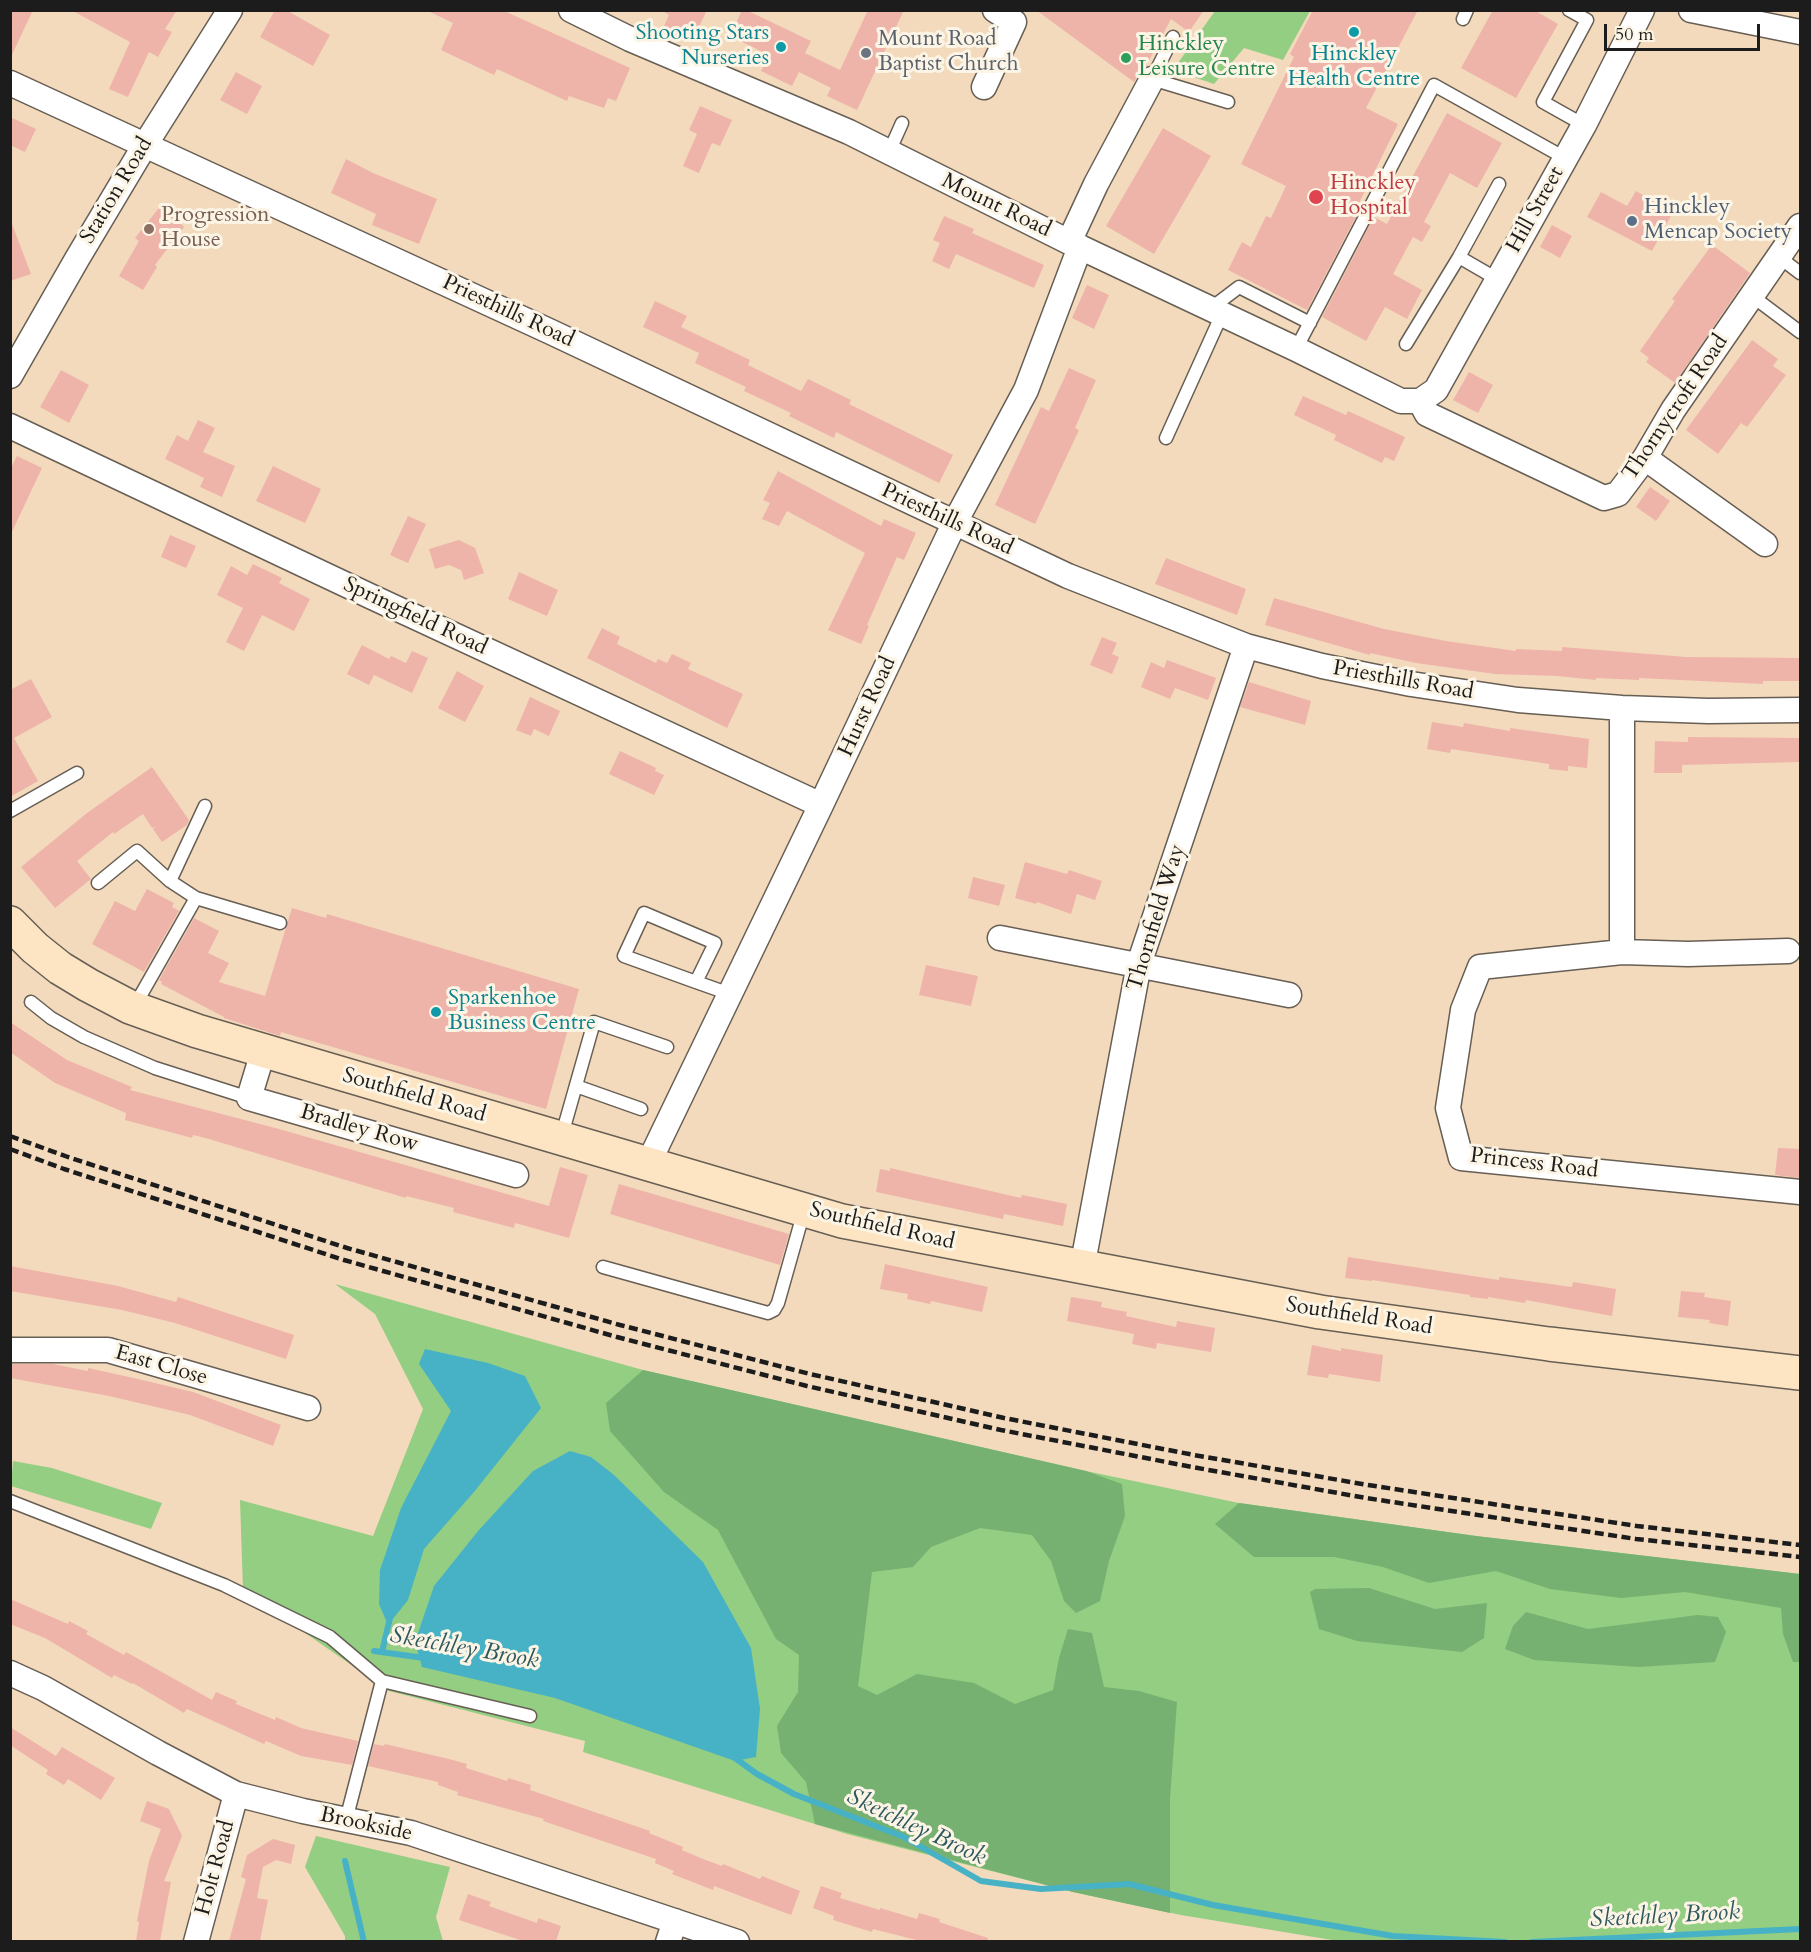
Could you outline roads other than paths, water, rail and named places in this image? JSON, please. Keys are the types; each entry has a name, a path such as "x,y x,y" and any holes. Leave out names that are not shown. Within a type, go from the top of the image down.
{"main road":[{"name":"Southfield Road","path":"10,923 60,968 103,994 197,1031 862,1226 1320,1312 1423,1328 1800,1373"}],"street":[{"name":"Station Road","path":"10,376 20,337 230,10"},
{"name":"Mount Road","path":"571,10 630,39 849,132 1074,244 1401,401 1420,401"},
{"path":"984,87 1014,22 995,10"},
{"name":"Hill Street","path":"1420,401 1436,390 1584,125 1642,10"},
{"path":"1691,10 1800,32"},
{"name":"Hurst Road","path":"648,1164 822,805 954,524 1026,390 1096,184 1152,79"},
{"name":"Priesthills Road","path":"10,83 550,332 954,524 1106,593 1246,646 1322,666 1411,684 1518,700 1622,708 1800,710"},
{"name":"Thornycroft Road","path":"1420,401 1427,414 1604,498 1618,494 1645,458 1673,410 1800,226"},
{"name":"Springfield Road","path":"10,426 372,597 822,805"},
{"path":"1645,458 1765,544"},
{"name":"Thornfield Way","path":"1082,1268 1139,964 1246,646"},
{"path":"1622,708 1622,952"},
{"path":"1000,938 1289,995"},
{"name":"Princess Road","path":"1788,951 1688,954 1622,952 1480,967 1463,1010 1448,1108 1461,1158 1800,1192"},
{"path":"249,1098 263,1052"},
{"name":"Bradley Row","path":"249,1098 516,1175"},
{"name":"East Close","path":"10,1350 108,1350 308,1408"},
{"name":"Brookside","path":"10,1673 43,1688 158,1754 236,1794 303,1811 411,1833 672,1931 737,1941"},
{"name":"Holt Road","path":"196,1941 236,1794"}],"lane":[{"path":"1569,10 1587,20 1543,102 1584,125"},
{"path":"1173,38 1152,79 1228,102"},
{"path":"1296,349 1434,85 1565,158"},
{"path":"889,152 902,123"},
{"path":"1406,344 1459,257 1499,184"},
{"path":"1459,257 1497,279"},
{"path":"1779,257 1800,273"},
{"path":"1166,438 1216,312 1239,287 1310,323"},
{"path":"1752,296 1800,332"},
{"path":"10,811 76,773"},
{"path":"170,881 205,806"},
{"path":"98,883 137,851 170,881 196,898 280,923"},
{"path":"134,1008 196,898"},
{"path":"696,982 715,943 644,913 624,956 696,982 730,994"},
{"path":"31,1002 51,1018 84,1037 155,1068 249,1098"},
{"path":"561,1139 594,1023 667,1047"},
{"path":"576,1086 640,1109"},
{"path":"603,1267 768,1312 774,1310 778,1303 804,1210"},
{"path":"10,1501 224,1586 320,1632 330,1637 382,1681 530,1716"},
{"path":"346,1820 382,1681"}],"water":[{"path":"425,1349 488,1363 525,1376 541,1408 474,1492 424,1549 408,1600 388,1625 379,1604 380,1570 401,1508 451,1411 419,1364"},
{"path":"570,1451 591,1457 614,1475 703,1562 751,1648 760,1709 756,1757 735,1761 555,1698 422,1667 415,1642 434,1586 478,1531 533,1471"}],"waterway":[{"path":"382,1652 390,1618"},
{"name":"Sketchley Brook","path":"374,1651 424,1658"},
{"name":"Sketchley Brook","path":"735,1758 757,1774 794,1794 904,1837 981,1881 1041,1889 1129,1884 1213,1905 1393,1936 1505,1942"},
{"path":"345,1861 364,1942"},
{"name":"Sketchley Brook","path":"1532,1942 1800,1929"}],"railway":[{"path":"10,1136 347,1248 620,1325 810,1374 1004,1418 1194,1455 1368,1485 1637,1526 1800,1545"},
{"path":"10,1149 64,1169 344,1260 617,1337 807,1386 1001,1430 1366,1498 1636,1539 1800,1557"}],"place":[{"name":"Hinckley Health Centre","path":"1354,32"},
{"name":"Shooting Stars Nurseries","path":"781,47"},
{"name":"Mount Road Baptist Church","path":"866,53"},
{"name":"Hinckley Leisure Centre","path":"1126,58"},
{"name":"Hinckley Hospital","path":"1316,197"},
{"name":"Hinckley Mencap Society","path":"1632,221"},
{"name":"Progression House","path":"149,229"},
{"name":"Sparkenhoe Business Centre","path":"436,1012"}]}
